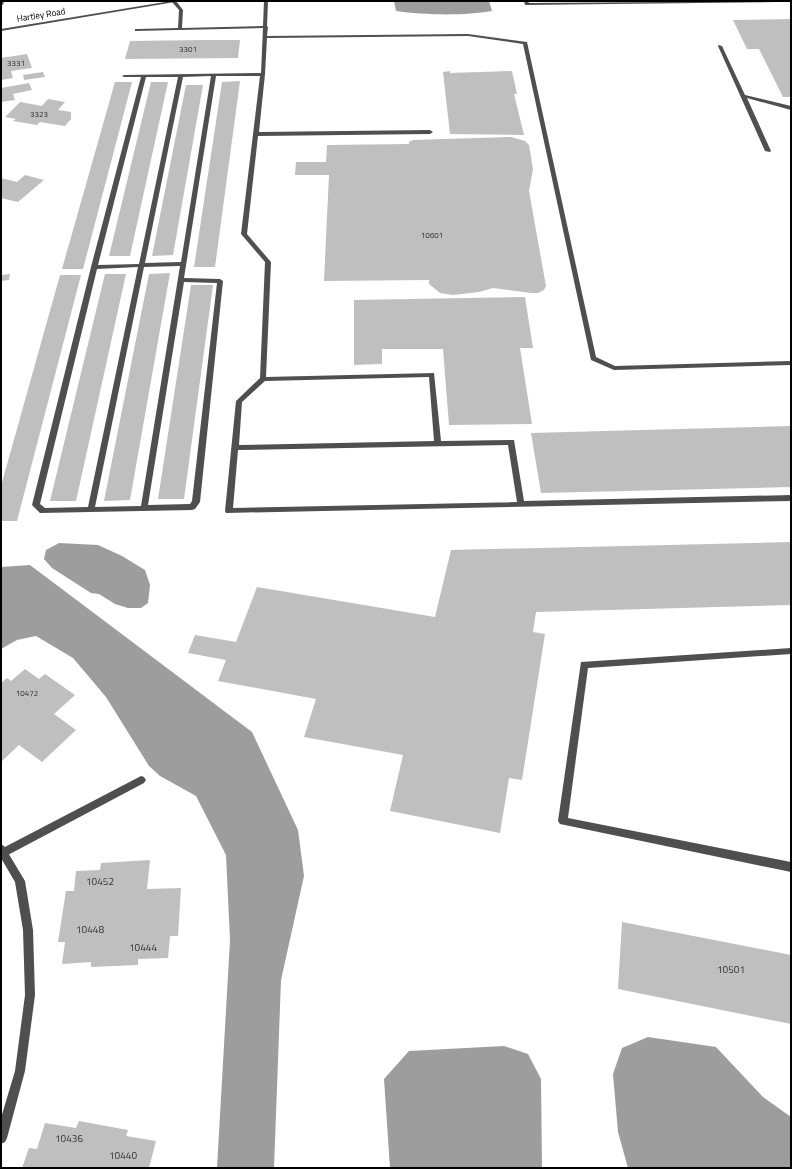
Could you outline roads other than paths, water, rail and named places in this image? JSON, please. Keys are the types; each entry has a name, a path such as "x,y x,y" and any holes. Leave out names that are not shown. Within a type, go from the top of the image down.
{"street":[{"path":"176,1 181,10 180,28"},
{"name":"Hartley Road","path":"1,30 176,1"},
{"path":"263,379 268,262 244,234 263,74 266,37 266,1"},
{"path":"526,1 527,4 778,1"},
{"path":"136,30 266,26"},
{"path":"266,37 468,35 525,43 593,358 614,368 791,363"},
{"path":"720,46 768,150"},
{"path":"124,76 263,74"},
{"path":"144,508 214,75"},
{"path":"144,76 94,267 36,505 43,511 192,507 196,502 220,281 181,280"},
{"path":"91,510 181,76"},
{"path":"744,96 791,108"},
{"path":"255,134 430,132"},
{"path":"94,267 184,264"},
{"path":"438,443 432,376 263,379 239,401 229,511 791,498"},
{"path":"235,448 511,442 521,504"},
{"path":"791,652 584,665 563,821 791,867"},
{"path":"1,1138 20,1071 30,995 28,930 20,881 2,851 141,780"}]}
